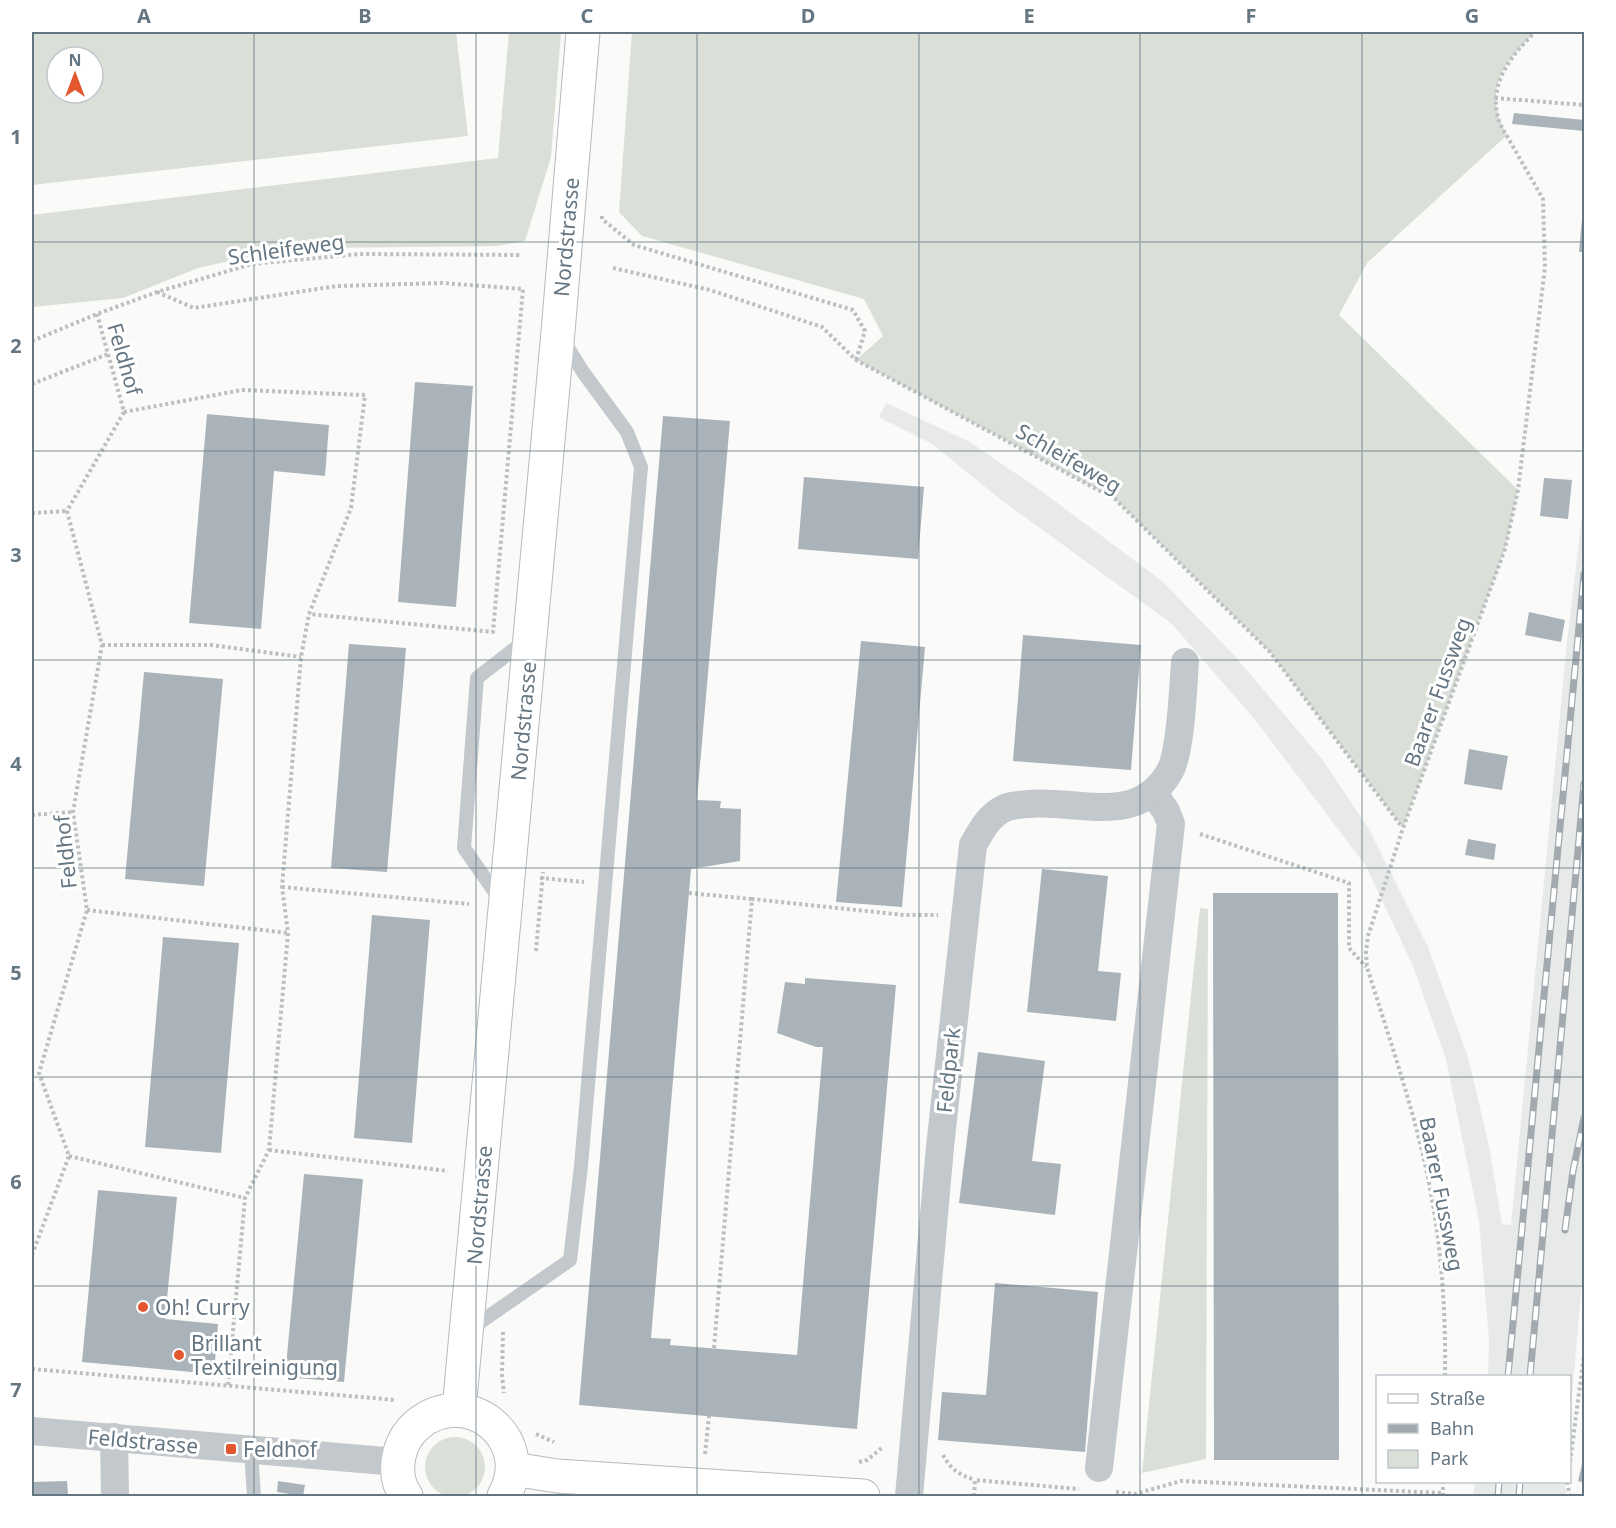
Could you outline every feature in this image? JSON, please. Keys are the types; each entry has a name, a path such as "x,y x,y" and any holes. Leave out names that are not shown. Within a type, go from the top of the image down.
{"main road":[{"name":"Nordstrasse","path":"459,1410 584,32"},
{"path":"406,1497 399,1478 398,1462 402,1444 411,1430 425,1418 441,1411 459,1410 476,1414 492,1422 504,1436 511,1452 509,1483 557,1476 863,1497"}],"street":[{"name":"Feldpark","path":"909,1497 940,1147 973,845 985,823 1006,807 1035,804 1108,808 1136,803 1153,793 1171,769 1178,739 1185,662"},
{"path":"1097,1483 1164,898 1170,824 1166,811 1153,793"},
{"name":"Feldstrasse","path":"32,1431 398,1462"},
{"path":"114,1437 115,1497"}],"lane":[{"path":"467,1332 570,1260 607,884 641,467 627,432 583,372 558,332"},
{"path":"507,891 464,848 477,678 531,636"},
{"path":"251,1451 254,1497"}],"path":[{"path":"1535,32 1520,47 1502,73 1495,98 1584,105"},
{"name":"Baarer Fussweg","path":"1445,1375 1446,1332 1443,1280 1427,1173 1415,1124 1367,967 1366,952 1368,936 1403,828 1505,549 1518,490 1545,267 1544,199 1500,123 1496,113 1495,98"},
{"path":"603,207 602,219 634,245 853,310 865,331 856,360"},
{"name":"Schleifeweg","path":"32,341 157,292 252,264 360,254 521,255"},
{"name":"Schleifeweg","path":"613,268 710,290 822,327 856,360 1115,499 1270,652 1403,828"},
{"path":"157,292 194,308 337,286 442,284 523,289 494,632 309,615 301,657 282,887 288,933 269,1150 245,1198 228,1386"},
{"name":"Feldhof","path":"39,1073 87,910 73,812 102,645 66,511 124,411 97,314"},
{"path":"32,384 108,354"},
{"name":"Feldhof","path":"124,411 242,390 365,395 351,508 309,615"},
{"path":"32,513 66,511"},
{"path":"102,645 211,645 301,657"},
{"path":"32,815 73,812"},
{"path":"1170,824 1349,883 1349,948 1367,967"},
{"path":"507,891 607,884"},
{"path":"282,887 469,904"},
{"path":"689,893 904,915"},
{"path":"714,1348 752,898"},
{"path":"87,910 288,933"},
{"path":"32,1073 39,1073 69,1156 32,1255"},
{"path":"269,1150 448,1171"},
{"path":"69,1156 245,1198"},
{"path":"1571,1448 1584,1355"},
{"path":"32,1369 404,1401"},
{"path":"495,1375 502,1376"},
{"path":"705,1458 709,1416"},
{"path":"939,1448 953,1471 975,1480 1097,1483 1135,1494 1181,1481 1443,1495"},
{"path":"974,1497 975,1480"}],"shaded area":[{"path":"886,403 970,442 1040,490 1162,581 1233,654 1322,759 1369,829 1428,947 1468,1057 1489,1146 1502,1224 1511,1225 1567,642 1584,500 1584,1258 1571,1408 1571,1375 1488,1375 1489,1340 1479,1221 1446,1059 1413,966 1366,866 1256,721 1172,624 1000,499 932,444 879,417"},
{"path":"1475,1483 1564,1483 1567,1496 1473,1496"}],"green space":[{"path":"32,32 456,32 468,136 32,185"},
{"path":"509,32 561,32 551,157 525,241 497,246 318,248 265,253 198,268 123,298 32,307 32,215 498,158"},
{"path":"632,32 1535,32 1506,67 1496,91 1499,119 1507,135 1367,263 1339,315 1518,490 1505,549 1403,828 1270,652 1115,499 856,360 883,336 864,299 642,236 619,212"},
{"path":"1200,908 1208,909 1206,1459 1142,1473"},
{"path":"455,1437 472,1442 480,1450 485,1467 480,1484 472,1492 455,1497 438,1492 430,1484 425,1467 430,1450 438,1442"}],"building":[{"path":"1514,113 1584,120 1584,131 1512,124"},
{"path":"1583,208 1584,252 1579,252"},
{"path":"415,382 473,386 456,607 398,602"},
{"path":"207,414 329,425 325,476 274,471 261,629 189,623"},
{"path":"663,416 730,421 697,800 721,801 720,808 741,809 740,861 691,869 651,1338 671,1339 670,1345 797,1355 823,1047 816,1047 777,1033 785,982 805,984 805,978 896,985 857,1429 579,1405"},
{"path":"804,477 924,487 918,559 798,549"},
{"path":"1544,478 1572,480 1568,519 1540,516"},
{"path":"1529,612 1565,620 1561,642 1525,635"},
{"path":"1023,635 1141,645 1131,770 1013,761"},
{"path":"861,641 925,647 902,907 836,902"},
{"path":"349,644 406,648 387,872 331,868"},
{"path":"144,672 223,679 204,886 125,879"},
{"path":"1469,749 1508,756 1502,790 1464,784"},
{"path":"1468,839 1496,844 1494,860 1465,855"},
{"path":"1042,869 1108,876 1098,971 1121,973 1116,1021 1027,1012"},
{"path":"1213,893 1338,893 1339,1460 1214,1460"},
{"path":"372,915 430,920 412,1143 354,1138"},
{"path":"163,937 239,943 221,1153 145,1147"},
{"path":"978,1052 1045,1061 1032,1161 1061,1164 1055,1215 959,1203"},
{"path":"304,1174 363,1179 344,1382 285,1377"},
{"path":"98,1190 177,1197 165,1319 218,1324 214,1374 82,1362"},
{"path":"995,1283 1098,1292 1085,1452 938,1440 942,1392 986,1395"},
{"path":"1584,1456 1584,1483 1578,1481"},
{"path":"67,1481 68,1496 32,1496 32,1482"},
{"path":"278,1481 305,1485 303,1496 277,1492"}],"railway":[{"path":"1508,1375 1584,574"},
{"path":"1530,1375 1584,784"},
{"path":"1565,1230 1573,1171 1584,1118"},
{"path":"1498,1496 1499,1483"},
{"path":"1519,1496 1520,1483"}],"place":[{"name":"Oh! Curry","path":"143,1307"},
{"name":"Brillant Textilreinigung","path":"179,1355"},
{"name":"Feldhof","path":"231,1449"}]}
